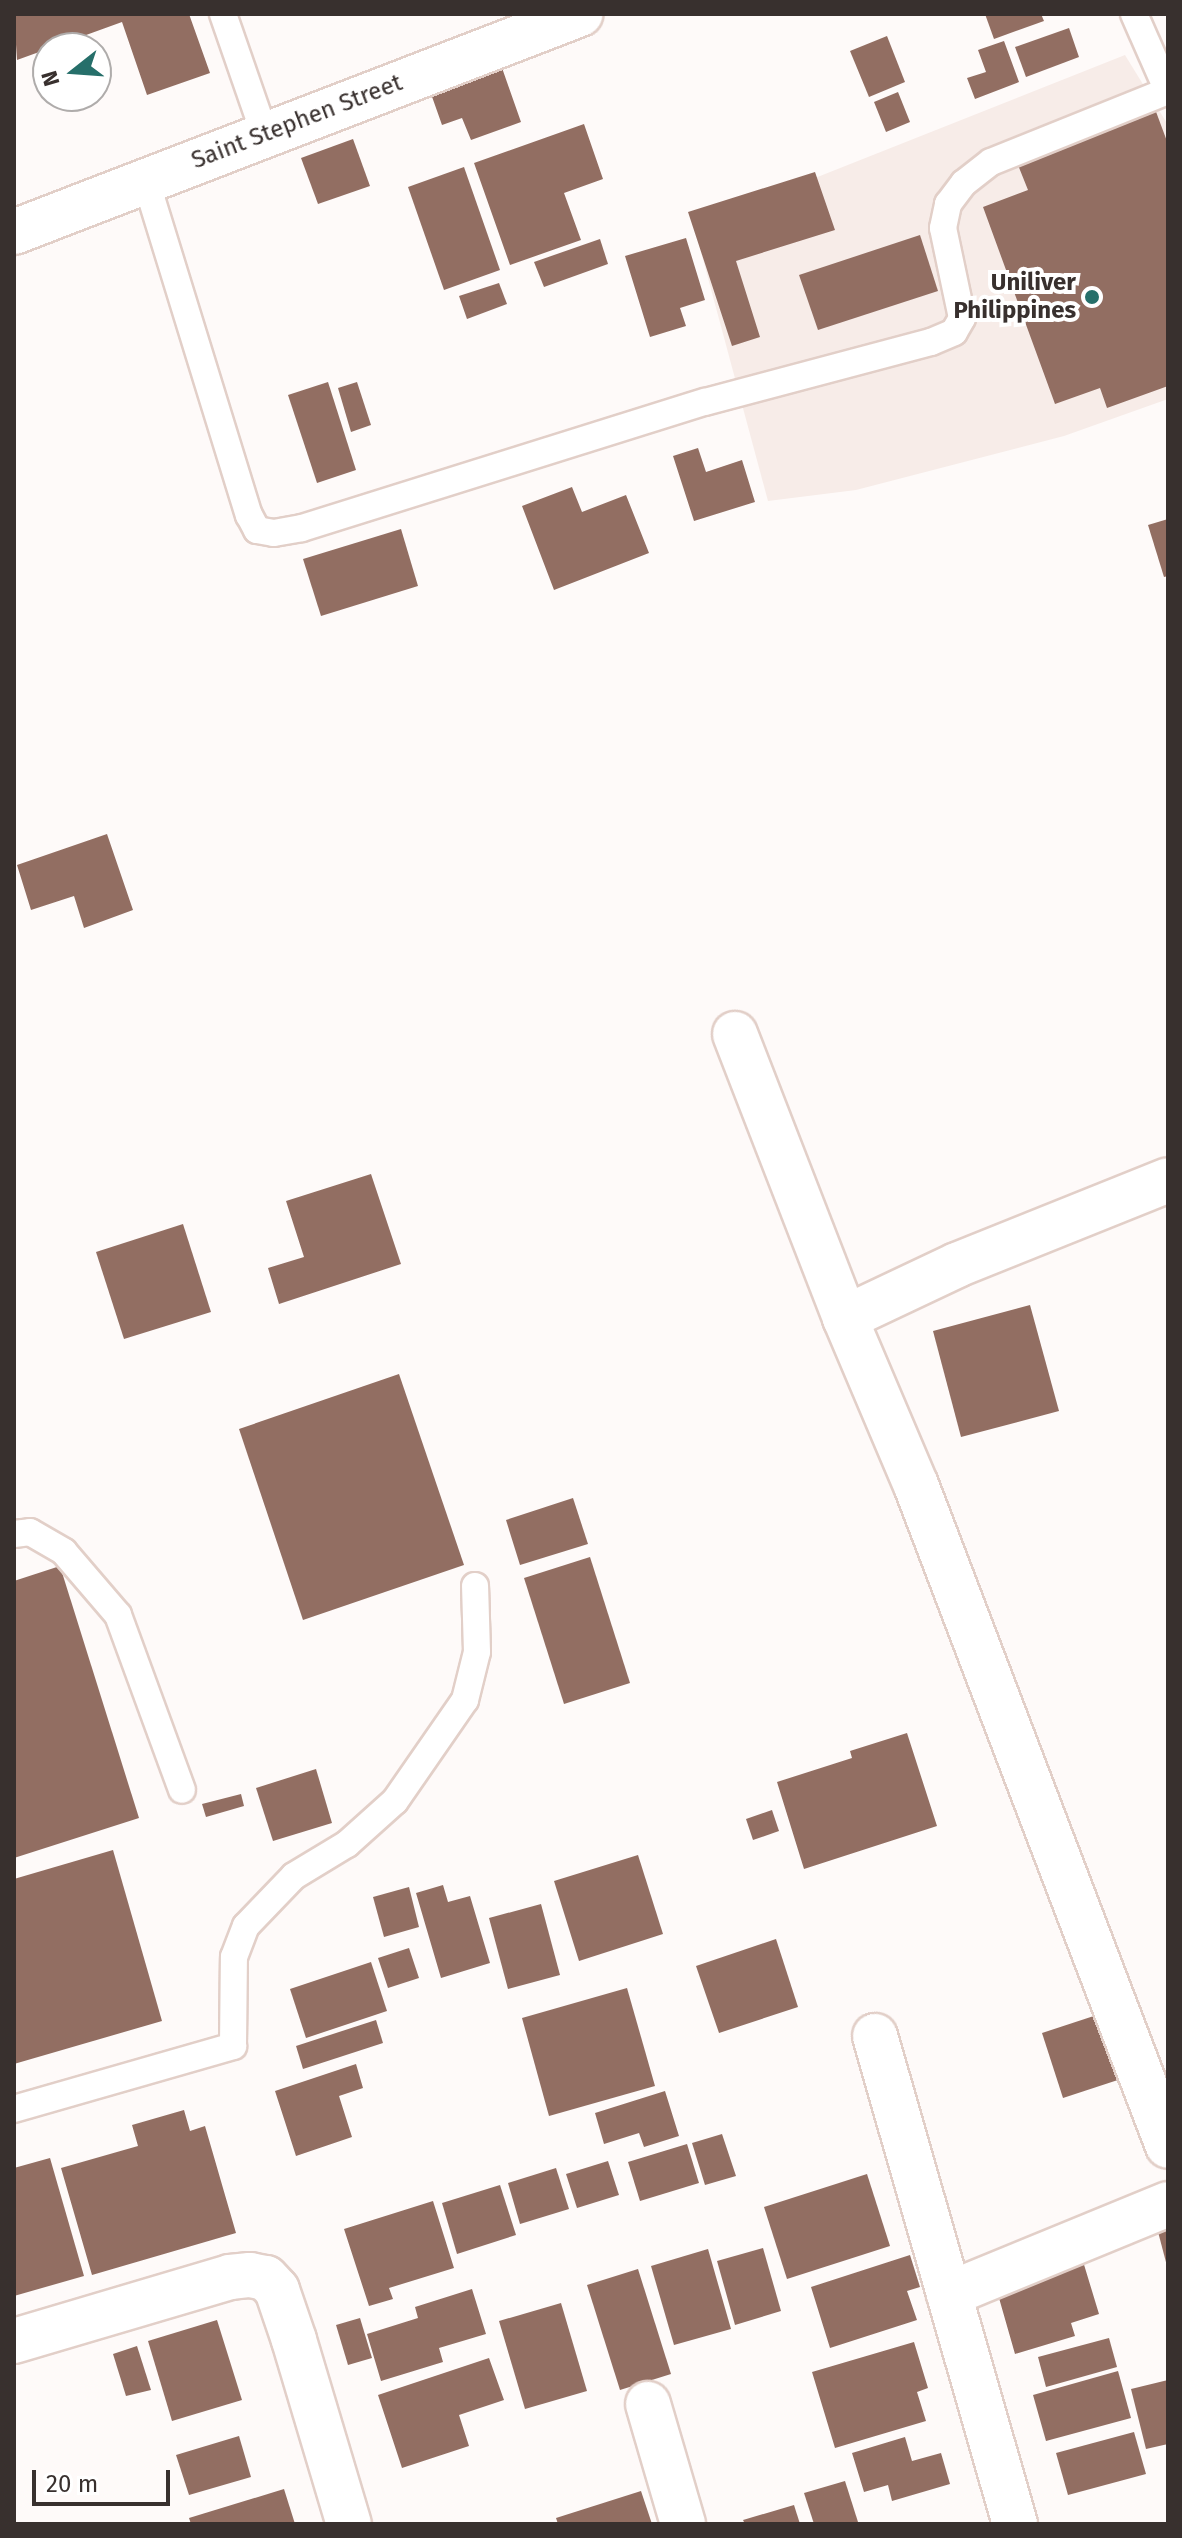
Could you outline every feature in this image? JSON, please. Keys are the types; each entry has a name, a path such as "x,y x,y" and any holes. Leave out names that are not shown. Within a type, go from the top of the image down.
{"street":[{"name":"Saint Stephen Street","path":"14,232 265,135 516,25 580,14"},
{"path":"735,1034 845,1318 916,1485 1168,2146"},
{"path":"845,1318 957,1265 1168,1180"},
{"path":"875,2036 1015,2524"},
{"path":"949,2294 1168,2204"},
{"path":"14,2341 230,2277 250,2275 266,2278 277,2290 294,2340 349,2524"},
{"path":"648,2404 683,2524"}],"lane":[{"path":"223,14 265,135"},
{"path":"146,181 249,515 257,530 274,533 302,528 705,402 931,342 954,332 962,318 943,228 948,204 964,183 991,162 1168,91 1134,14"},
{"path":"14,1534 30,1532 64,1552 118,1615 182,1790"},
{"path":"14,2109 233,2046 234,1957 246,1926 294,1876 347,1844 395,1801 465,1700 477,1652 475,1586"}],"shaded area":[{"path":"1125,55 1168,125 1168,399 1064,436 856,490 768,501 694,226"}],"building":[{"path":"14,14 189,14 210,73 147,95 122,22 94,32 32,32 32,55 17,60"},
{"path":"985,14 1041,14 1044,21 994,39"},
{"path":"1069,28 1079,57 1026,77 1015,47"},
{"path":"887,36 905,82 869,97 850,51"},
{"path":"1004,41 1019,82 975,99 967,78 986,72 978,50"},
{"path":"501,65 521,122 471,140 462,118 442,125 430,91"},
{"path":"898,92 910,122 886,132 874,102"},
{"name":"Uniliver Philippines","path":"1155,109 1168,144 1168,386 1107,408 1100,388 1055,404 983,207 1028,190 1016,160"},
{"path":"584,124 603,179 564,193 581,240 510,265 474,163"},
{"path":"353,139 370,186 318,204 301,158"},
{"path":"464,167 500,270 444,290 408,187"},
{"path":"815,172 835,230 736,261 760,337 732,346 688,212"},
{"path":"920,235 938,291 818,330 799,275"},
{"path":"686,238 705,300 680,308 686,326 650,337 625,256"},
{"path":"600,239 608,264 544,287 534,262"},
{"path":"499,283 507,304 467,319 459,296"},
{"path":"328,382 356,470 317,483 288,395"},
{"path":"357,382 371,425 351,432 338,388"},
{"path":"698,448 706,472 742,460 755,502 694,521 673,456"},
{"path":"572,487 582,512 626,495 649,553 554,590 522,506"},
{"path":"1168,519 1168,576 1164,577 1148,525"},
{"path":"401,529 418,586 321,616 303,559"},
{"path":"107,834 133,910 84,928 74,896 31,910 17,865"},
{"path":"371,1174 401,1264 279,1304 268,1268 304,1257 286,1201"},
{"path":"183,1224 211,1312 124,1339 96,1252"},
{"path":"1030,1305 1059,1411 961,1437 933,1331"},
{"path":"399,1374 464,1565 303,1620 239,1429"},
{"path":"573,1498 588,1544 520,1565 506,1520"},
{"path":"590,1557 630,1683 564,1704 524,1578"},
{"path":"60,1566 139,1818 14,1858 14,1581"},
{"path":"907,1733 937,1826 804,1869 777,1782 852,1758 850,1751"},
{"path":"316,1769 332,1823 273,1841 256,1788"},
{"path":"241,1794 244,1806 206,1817 202,1804"},
{"path":"772,1810 779,1831 753,1840 746,1819"},
{"path":"113,1850 162,2021 14,2064 14,1879"},
{"path":"638,1855 663,1934 579,1961 554,1881"},
{"path":"443,1885 448,1902 470,1896 490,1963 441,1978 416,1893"},
{"path":"409,1887 419,1927 384,1937 373,1897"},
{"path":"541,1904 560,1975 508,1989 489,1918"},
{"path":"776,1939 798,2007 719,2033 696,1966"},
{"path":"409,1948 419,1978 388,1988 378,1958"},
{"path":"371,1962 387,2011 306,2038 290,1989"},
{"path":"627,1988 655,2086 549,2116 522,2018"},
{"path":"1106,2012 1127,2077 1063,2098 1042,2033"},
{"path":"376,2020 383,2043 303,2069 296,2046"},
{"path":"356,2064 363,2088 339,2096 352,2137 296,2156 275,2091"},
{"path":"665,2091 679,2136 644,2147 639,2133 604,2144 595,2113"},
{"path":"184,2110 190,2131 205,2126 236,2233 92,2275 61,2168 138,2146 132,2125"},
{"path":"722,2134 736,2176 705,2185 692,2143"},
{"path":"687,2144 699,2183 640,2201 628,2162"},
{"path":"50,2158 84,2276 14,2296 14,2168"},
{"path":"608,2161 619,2195 577,2208 566,2174"},
{"path":"556,2168 569,2209 520,2224 508,2183"},
{"path":"867,2174 890,2246 787,2279 764,2207"},
{"path":"500,2185 516,2235 457,2254 442,2203"},
{"path":"433,2201 454,2268 389,2288 393,2299 369,2306 344,2229"},
{"path":"1168,2225 1168,2266 1167,2266 1157,2228"},
{"path":"763,2248 781,2311 735,2325 717,2261"},
{"path":"708,2249 731,2329 674,2345 651,2266"},
{"path":"910,2255 920,2287 907,2291 917,2320 830,2348 811,2287"},
{"path":"1082,2258 1099,2314 1071,2323 1075,2336 1015,2354 995,2284"},
{"path":"638,2269 671,2374 620,2390 587,2285"},
{"path":"472,2289 486,2334 439,2348 443,2362 381,2381 367,2334 418,2318 415,2307"},
{"path":"561,2303 587,2391 525,2409 499,2321"},
{"path":"360,2318 372,2358 348,2365 336,2325"},
{"path":"217,2320 242,2400 172,2421 148,2341"},
{"path":"1109,2338 1117,2367 1046,2387 1038,2357"},
{"path":"914,2342 928,2388 917,2392 926,2421 835,2448 812,2372"},
{"path":"137,2346 151,2390 126,2396 113,2354"},
{"path":"489,2358 504,2400 459,2415 469,2446 402,2468 378,2395"},
{"path":"1118,2371 1131,2418 1046,2441 1033,2395"},
{"path":"1168,2380 1168,2444 1146,2449 1131,2389"},
{"path":"1134,2432 1146,2474 1068,2495 1056,2453"},
{"path":"239,2436 251,2477 189,2495 176,2455"},
{"path":"905,2437 912,2461 941,2453 950,2484 892,2501 888,2485 864,2492 852,2453"},
{"path":"845,2481 858,2522 814,2524 804,2493"},
{"path":"284,2489 295,2524 191,2524 189,2518"},
{"path":"641,2491 652,2524 558,2524 556,2518"},
{"path":"794,2505 800,2524 745,2524 743,2520"}],"place":[{"name":"Uniliver Philippines","path":"1092,297"}]}
